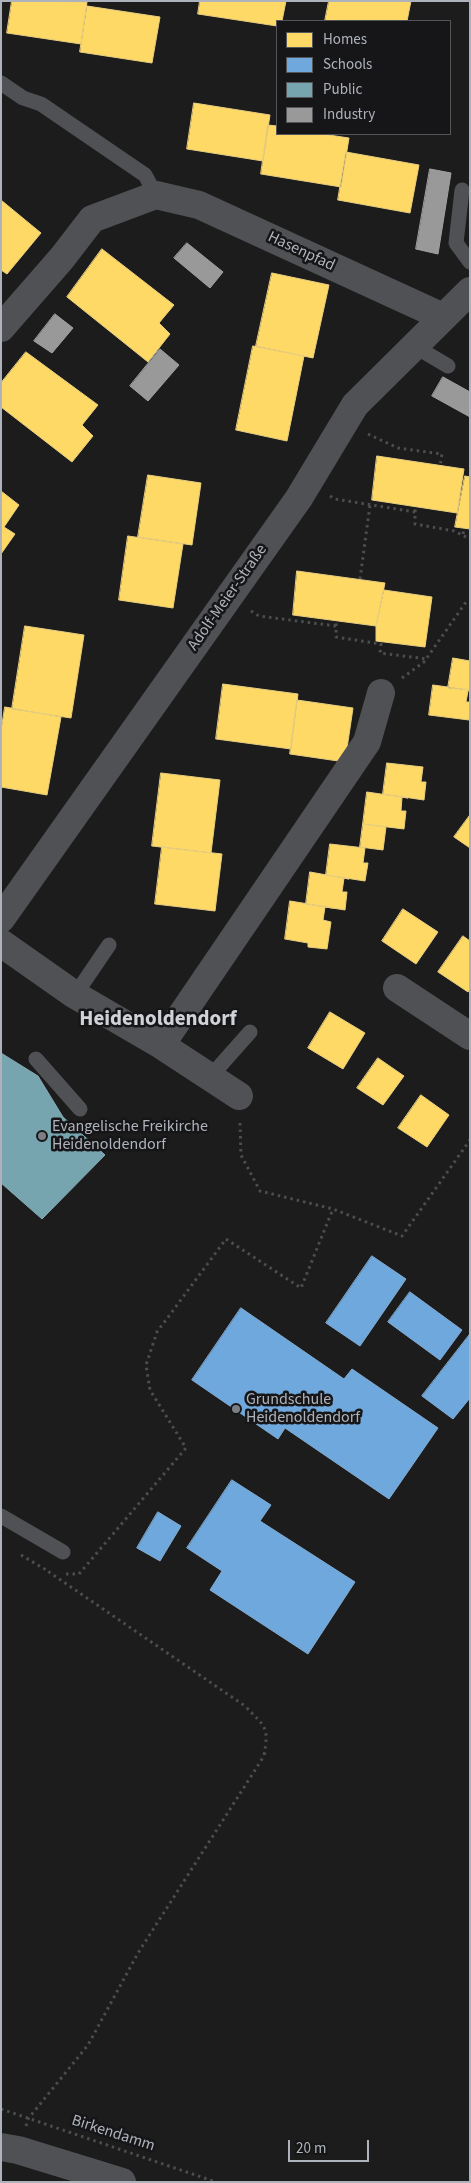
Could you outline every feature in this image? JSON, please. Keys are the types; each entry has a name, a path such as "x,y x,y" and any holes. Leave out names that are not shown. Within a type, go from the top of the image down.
{"street":[{"name":"Hasenpfad","path":"156,195 199,205 443,317"},
{"path":"1,328 62,258 92,219 156,195"},
{"name":"Adolf-Meier-Straße","path":"1,919 309,482 355,405 416,347 470,291"},
{"path":"161,1044 367,742 381,693"},
{"path":"1,943 75,995 161,1044 239,1096"},
{"path":"398,988 470,1036"},
{"path":"1,2147 18,2150 122,2182"}],"lane":[{"path":"1,83 23,98 41,104 145,176 156,195"},
{"path":"462,190 456,243 470,262"},
{"path":"416,347 448,366"},
{"path":"75,995 109,945"},
{"path":"211,1076 250,1032"},
{"path":"36,1059 80,1109"},
{"path":"1,1516 63,1552"}],"path":[{"path":"345,422 398,448 442,454 440,466"},
{"path":"309,482 335,499 415,512"},
{"path":"360,579 370,505"},
{"path":"416,507 415,524 463,534 469,538"},
{"path":"463,534 464,528"},
{"path":"230,596 259,616 336,626"},
{"path":"381,693 427,659 466,602 470,603"},
{"path":"336,621 336,637 382,643 380,653 427,659"},
{"path":"239,1096 240,1155 260,1191 333,1209 402,1236 470,1140"},
{"path":"103,1546 186,1448 150,1390 146,1365 157,1332 226,1239 301,1288 333,1209"},
{"path":"28,2119 88,2044 138,1953 264,1756 268,1735 266,1728 245,1706 46,1570"},
{"name":"Birkendamm","path":"1,2108 28,2119 216,2182"}],"building: Homes":[{"path":"12,1 87,2 81,44 7,33"},
{"path":"200,1 286,1 282,20 276,20 276,26 198,14"},
{"path":"329,1 411,1 407,20 325,20"},
{"path":"87,6 160,17 152,63 80,52"},
{"path":"194,103 270,115 263,161 187,149"},
{"path":"268,125 276,126 276,135 329,135 349,138 341,187 261,174"},
{"path":"346,152 419,165 410,213 338,200"},
{"path":"1,200 41,233 7,274 1,270"},
{"path":"102,249 174,305 159,323 170,334 148,362 67,297"},
{"path":"272,273 329,285 313,358 256,346"},
{"path":"253,346 304,356 287,441 236,430"},
{"path":"26,352 98,405 82,425 93,436 72,462 1,407 1,383"},
{"path":"377,456 464,469 457,513 372,500"},
{"path":"148,475 201,483 192,545 138,537"},
{"path":"465,476 470,477 470,529 455,527"},
{"path":"1,491 19,505 4,527 15,534 1,554"},
{"path":"128,536 183,544 173,608 119,600"},
{"path":"297,571 385,583 376,626 293,615"},
{"path":"384,590 432,597 425,647 376,641 376,626"},
{"path":"25,626 84,635 71,718 12,709"},
{"path":"453,658 470,661 470,690 448,688"},
{"path":"223,684 298,694 291,749 216,739"},
{"path":"433,685 470,690 468,691 466,702 470,702 469,720 429,715"},
{"path":"297,700 353,708 345,762 290,754"},
{"path":"5,707 61,717 47,795 1,787 1,731"},
{"path":"387,763 423,767 421,782 426,782 424,800 383,794"},
{"path":"161,773 220,780 211,853 152,846"},
{"path":"367,792 402,797 401,811 406,811 404,829 363,824"},
{"path":"470,815 470,848 454,837"},
{"path":"363,824 386,827 383,850 360,847"},
{"path":"330,844 365,848 363,863 368,863 365,881 326,875"},
{"path":"162,847 222,854 215,911 155,904"},
{"path":"310,872 344,878 342,892 347,892 345,910 306,904"},
{"path":"290,901 333,908 325,907 323,920 331,922 327,949 308,947 308,943 285,939"},
{"path":"403,909 438,932 416,964 382,941"},
{"path":"463,936 470,941 470,989 468,992 438,972"},
{"path":"330,1012 365,1033 343,1069 308,1048"},
{"path":"378,1058 404,1076 383,1105 357,1088"},
{"path":"421,1095 449,1115 427,1147 398,1128"}],"building: Schools":[{"path":"372,1256 406,1279 360,1346 326,1323"},
{"path":"410,1292 462,1330 440,1360 388,1322"},
{"path":"241,1308 344,1379 352,1369 438,1428 389,1499 285,1428 278,1439 192,1380"},
{"path":"470,1334 470,1398 453,1419 422,1396"},
{"path":"232,1480 271,1505 260,1521 355,1582 308,1654 210,1590 222,1571 187,1548"},
{"path":"158,1512 181,1526 160,1561 137,1548"}],"building: Public":[{"name":"Evangelische Freikirche Heidenoldendorf","path":"1,1053 38,1076 63,1117 105,1155 42,1219 1,1183"}],"building: Industry":[{"path":"430,169 451,173 438,254 416,249"},
{"path":"187,243 223,272 210,288 174,258"},
{"path":"55,314 73,328 52,353 34,341"},
{"path":"160,349 179,365 148,401 130,386"},
{"path":"443,377 470,392 470,417 432,396"}],"place":[{"name":"Evangelische Freikirche Heidenoldendorf","path":"42,1136"},
{"name":"Grundschule Heidenoldendorf","path":"236,1409"}],"district":[{"name":"Heidenoldendorf","path":"158,1020"}]}
